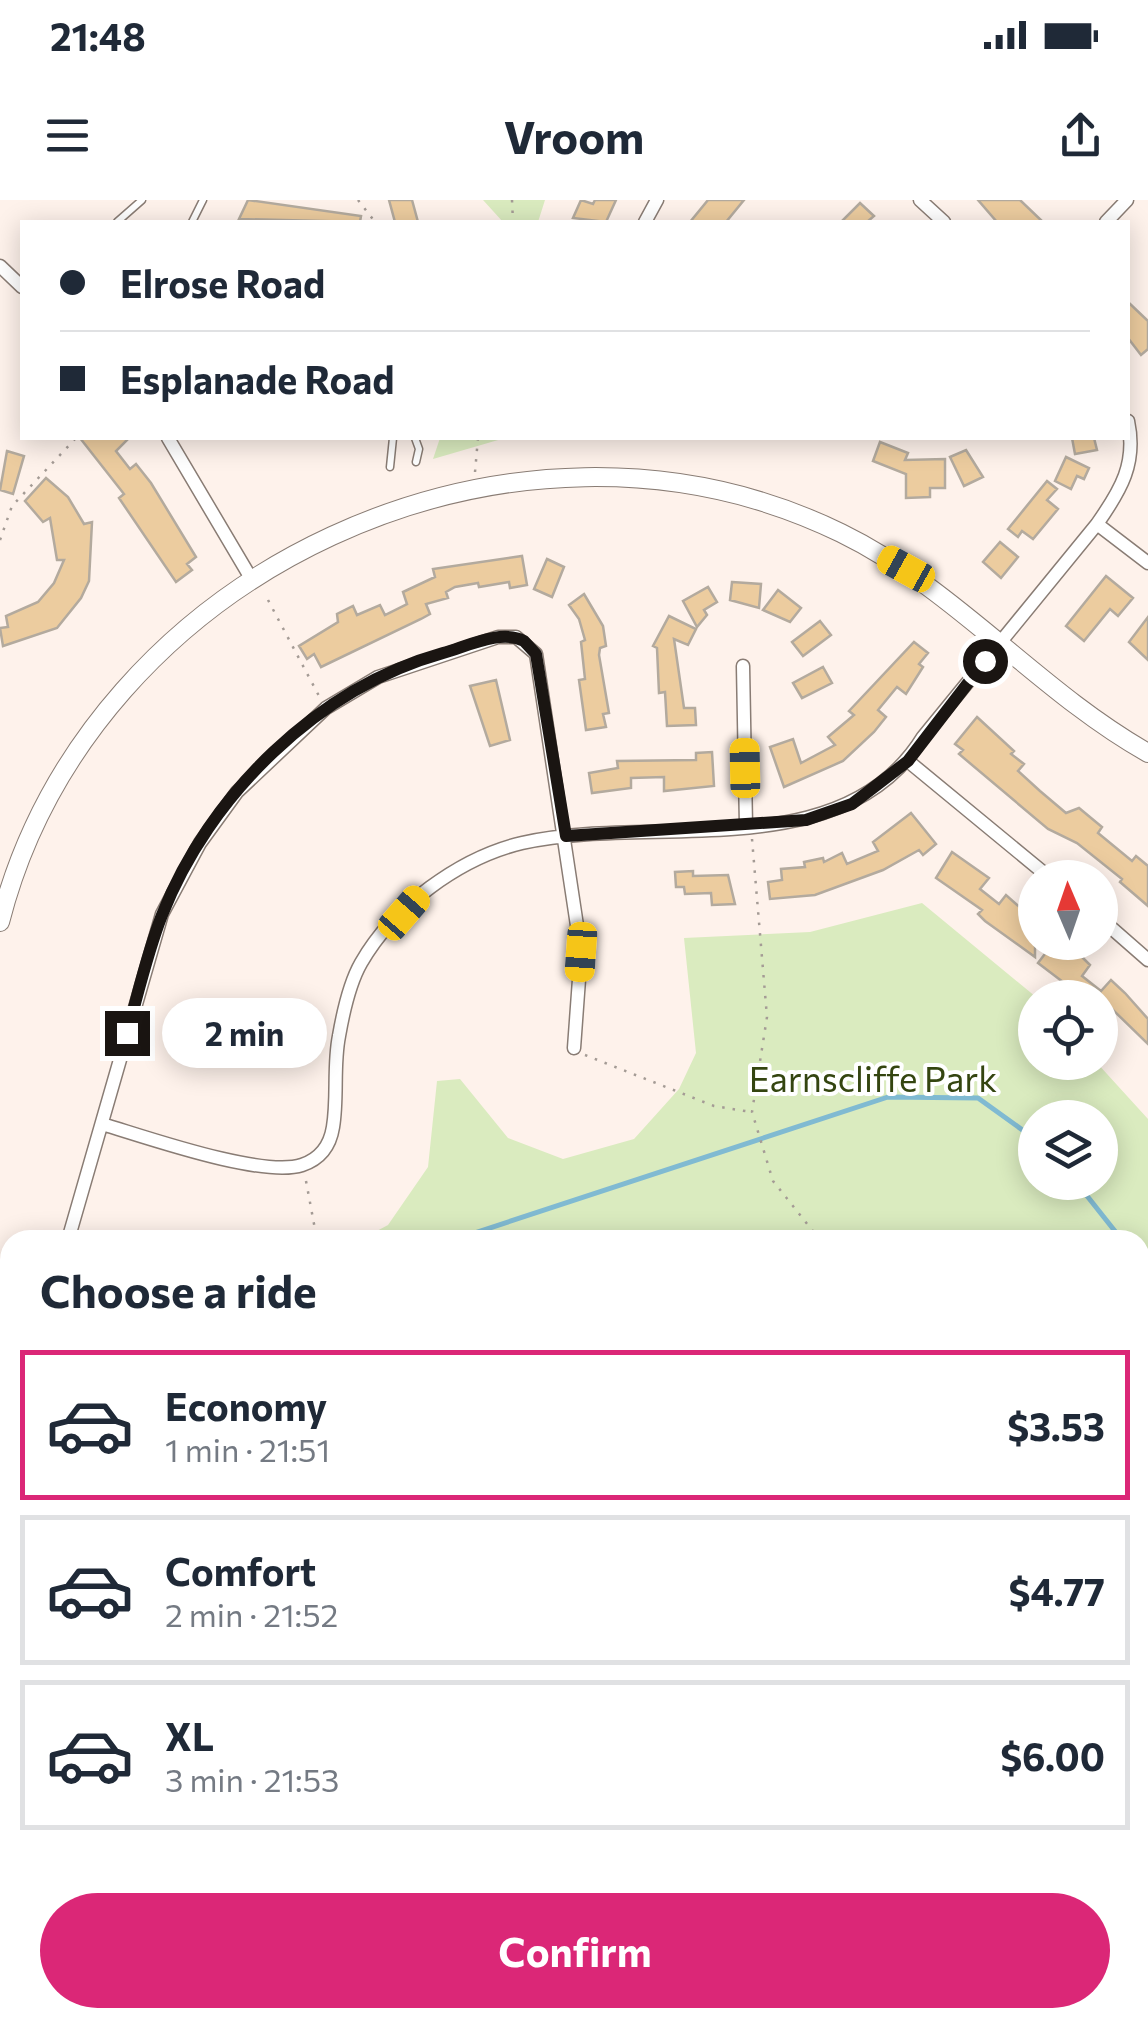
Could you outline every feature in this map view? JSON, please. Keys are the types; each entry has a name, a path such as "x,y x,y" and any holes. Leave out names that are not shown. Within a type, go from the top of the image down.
{"street":[{"path":"920,200 942,220"},
{"path":"1108,220 1127,200"},
{"path":"0,266 20,285"},
{"path":"169,440 252,580"},
{"path":"102,1124 237,1162 304,1164 325,1151 334,1127 338,1036 361,963 419,896 448,876 520,844 566,836 806,820 852,804 908,761 1097,524 1121,491 1131,462 1129,440"},
{"path":"0,922 40,815 88,733 154,656 193,620 252,580 346,526 431,497 556,478 640,478 705,488 839,532 906,569 1002,641 1102,724 1148,753"},
{"path":"1097,524 1148,564"},
{"path":"71,1230 162,914 200,843 237,792 326,708 378,676 498,637 524,641 536,654 581,952 574,1048"},
{"path":"743,666 748,826"},
{"path":"908,761 1028,860"},
{"path":"1118,934 1148,960"}],"lane":[{"path":"119,220 142,200"},
{"path":"390,467 394,440"},
{"path":"416,440 419,449 416,462"}],"path":[{"path":"358,200 373,220"},
{"path":"0,540 12,506 74,440"},
{"path":"474,472 478,440"},
{"path":"268,600 326,708"},
{"path":"748,826 766,1017 752,1112 766,1162 781,1193 812,1230"},
{"path":"574,1048 714,1106 752,1112"},
{"path":"304,1164 315,1230"}],"green space":[{"path":"483,200 545,200 539,220 501,220"},
{"path":"439,440 498,440 433,459"},
{"name":"Earnscliffe Park","path":"922,903 1018,982 1018,1080 1112,1080 1148,1119 1148,1230 379,1230 388,1225 428,1167 437,1081 460,1079 508,1138 563,1159 634,1139 679,1089 696,1053 684,938 810,932"}],"building":[{"path":"248,200 361,216 360,220 239,219"},
{"path":"389,200 412,200 417,220 394,220"},
{"path":"581,200 593,204 595,200 616,200 607,220 573,218"},
{"path":"708,200 744,200 728,220 692,220"},
{"path":"978,200 1020,200 1041,220 995,220"},
{"path":"860,203 874,216 869,220 843,220"},
{"path":"1130,304 1148,321 1148,349 1141,355 1130,341"},
{"path":"82,440 127,440 116,451 130,469 136,464 151,483 196,557 187,564 192,570 176,582 119,498 124,494"},
{"path":"1072,440 1094,440 1097,450 1075,454"},
{"path":"880,442 908,453 905,460 945,459 945,488 930,488 930,497 906,498 906,474 873,461"},
{"path":"966,450 983,477 964,486 950,457"},
{"path":"7,451 24,456 13,494 0,490"},
{"path":"1066,457 1089,468 1084,479 1077,476 1071,489 1055,481"},
{"path":"46,478 68,497 84,524 92,522 89,581 57,628 3,646 0,628 8,627 6,616 38,602 54,583 64,560 57,560 50,518 43,522 25,501"},
{"path":"1047,481 1057,489 1047,500 1058,509 1033,539 1022,531 1018,537 1008,529"},
{"path":"1000,542 1018,557 1001,578 983,562"},
{"path":"522,556 527,585 510,588 509,582 455,587 446,592 448,598 426,604 430,614 321,667 314,654 307,659 299,646 338,622 337,614 353,606 357,615 380,605 385,615 407,604 403,592 435,577 433,569"},
{"path":"547,559 564,567 552,597 534,589"},
{"path":"1106,576 1133,598 1118,616 1110,609 1084,641 1066,626"},
{"path":"732,582 761,584 759,608 730,600"},
{"path":"708,587 717,602 704,610 707,615 697,627 683,601"},
{"path":"778,590 801,608 790,622 763,610"},
{"path":"584,594 603,626 606,646 600,648 599,655 609,713 603,714 606,727 586,730 579,680 585,679 581,642 585,640 579,619 569,605"},
{"path":"669,616 696,629 688,645 674,639 684,708 695,708 696,725 667,726 665,692 659,693 657,648 653,646"},
{"path":"1148,617 1148,660 1129,642"},
{"path":"820,621 831,635 803,656 792,642"},
{"path":"914,642 928,653 919,664 923,667 906,694 897,687 878,710 886,717 874,732 843,761 784,787 770,747 793,739 801,763 835,745 828,737 854,715 849,711"},
{"path":"823,667 832,683 802,698 793,683"},
{"path":"496,680 510,740 490,746 470,686"},
{"path":"977,717 1014,751 1011,754 1024,764 1018,771 1040,791 1066,813 1079,808 1102,827 1098,833 1132,861 1136,856 1148,866 1148,906 1120,882 1118,860 1098,860 1077,843 1048,829 959,754 963,750 955,744"},
{"path":"712,752 714,786 664,791 664,777 631,778 631,788 592,793 589,773 618,768 617,761 696,760 696,753"},
{"path":"911,813 936,844 923,855 919,850 883,870 815,895 770,899 768,882 782,880 781,869 805,867 804,862 823,858 824,862 842,853 847,864 878,851 873,842"},
{"path":"952,852 989,878 980,889 999,904 1006,895 1018,906 1018,945 985,921 978,914 982,910 936,878"},
{"path":"693,871 693,876 728,875 735,904 712,905 711,893 685,894 684,887 676,887 675,872"},
{"path":"1085,960 1090,965 1082,976 1087,980 1060,980 1038,963"},
{"path":"1118,986 1148,1019 1148,1044 1118,1015"}],"waterway":[{"path":"483,1230 888,1097 978,1098 1018,1127"},
{"path":"1090,1200 1114,1230"}],"route":[{"path":"127,1033 162,914 200,843 237,792 282,744 326,708 378,676 498,637 516,636 524,641 536,654 566,836 806,820 852,804 908,761 923,736 985,661"}]}
